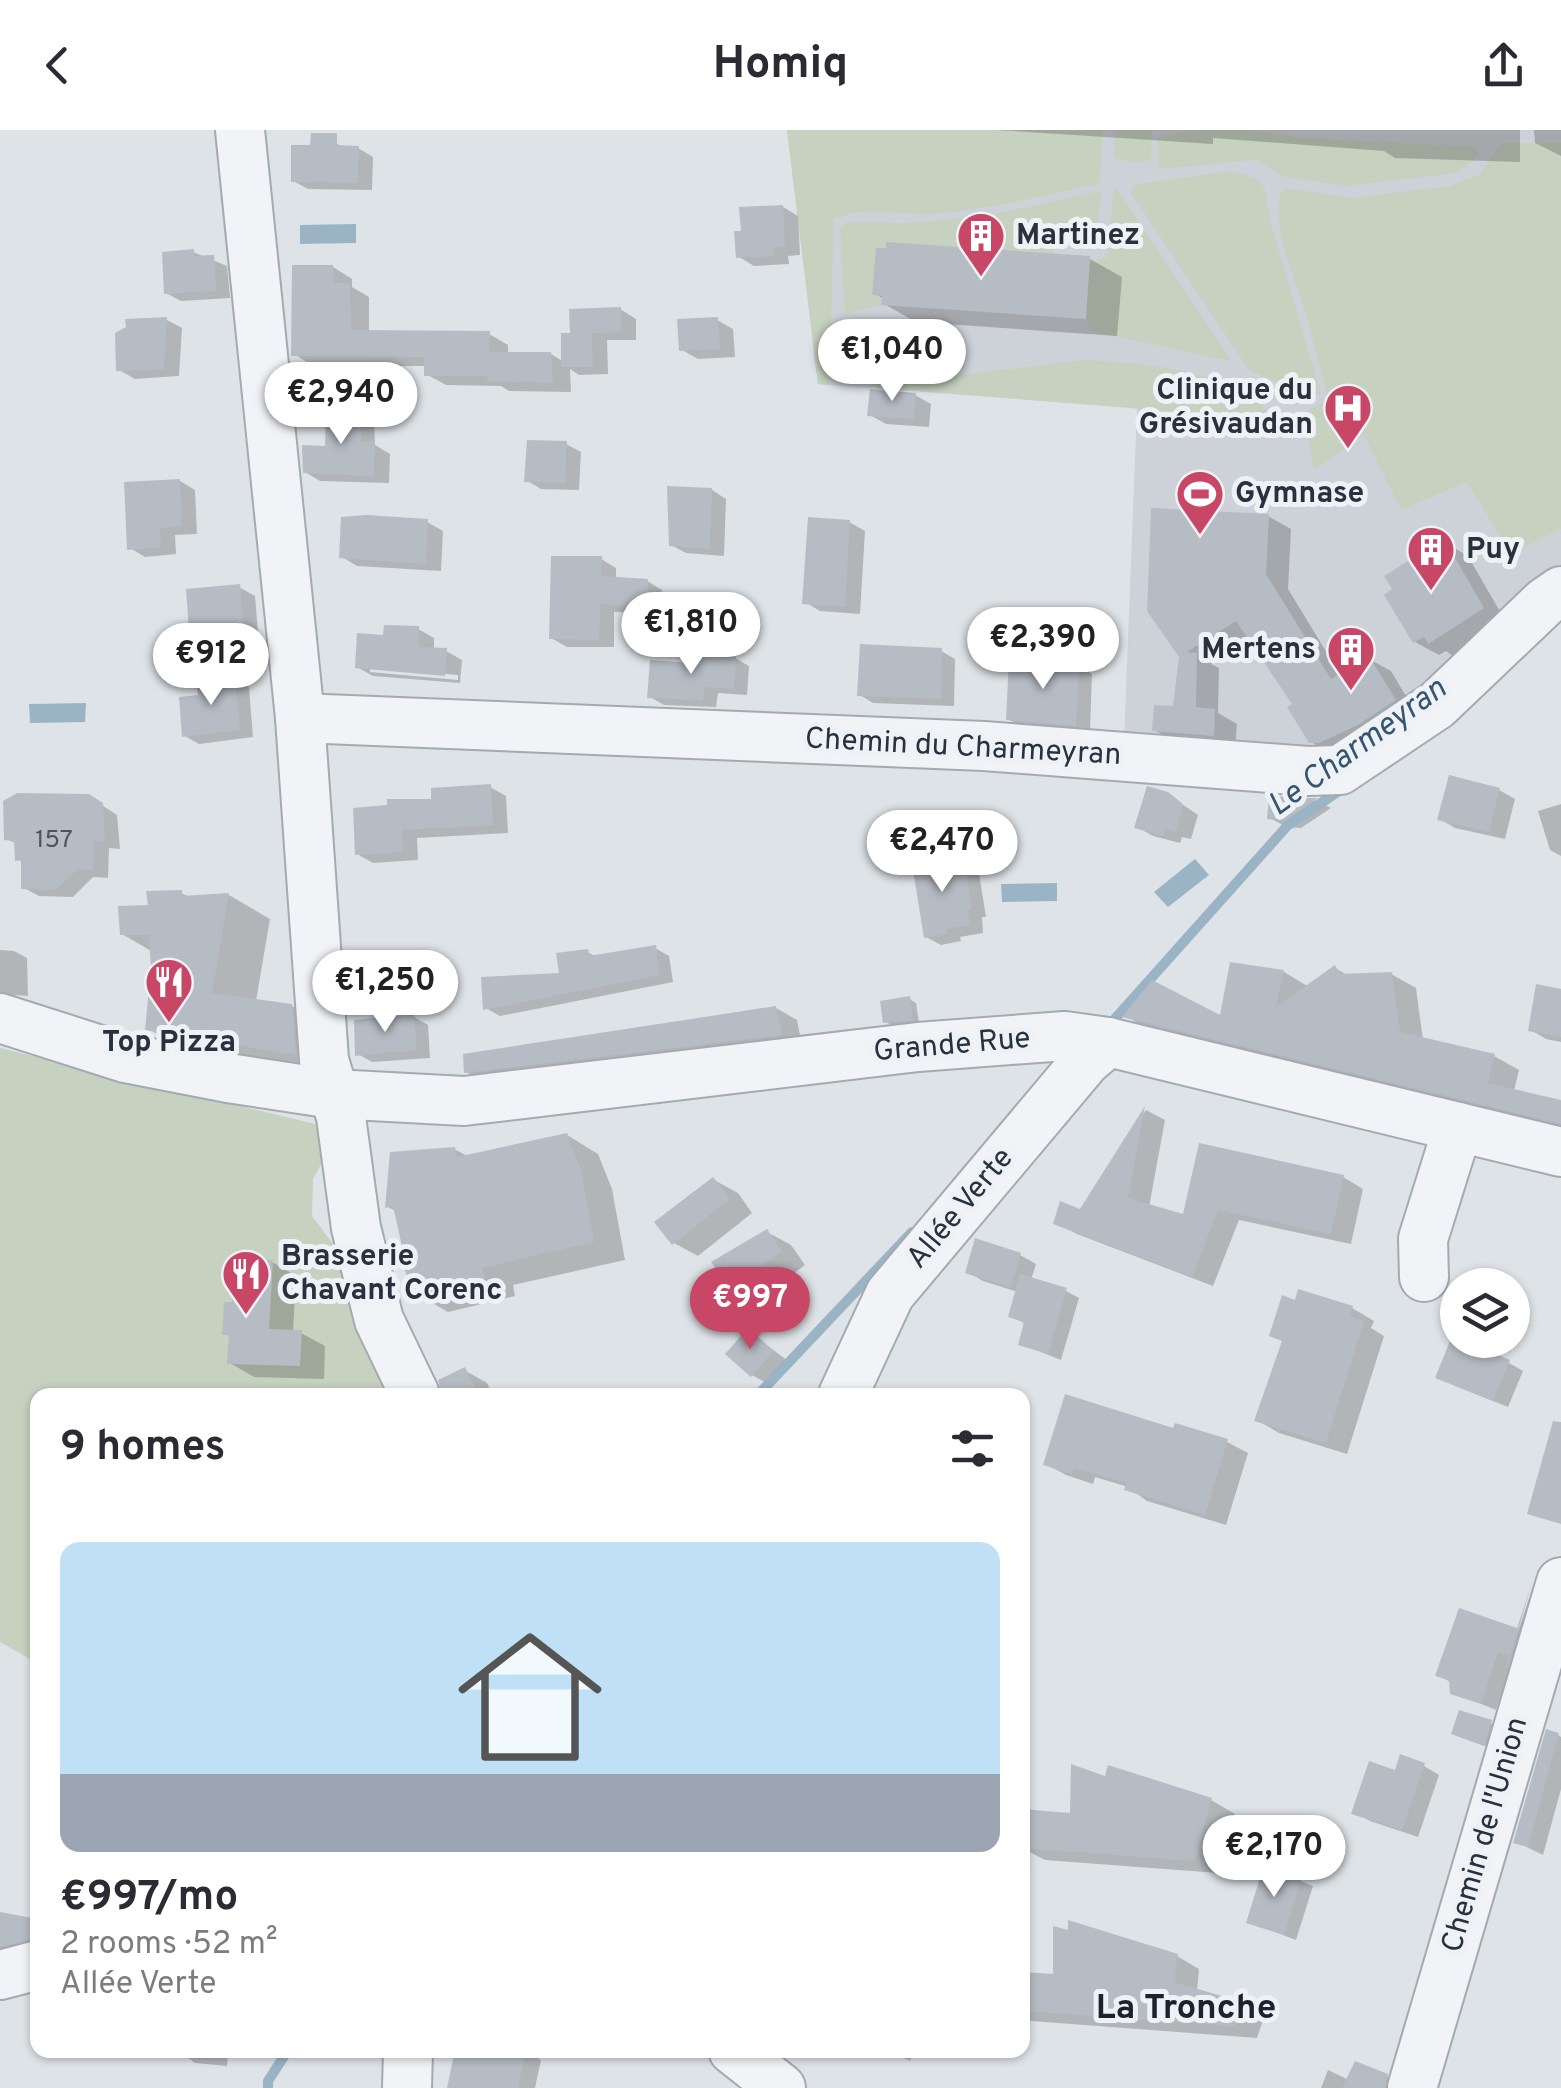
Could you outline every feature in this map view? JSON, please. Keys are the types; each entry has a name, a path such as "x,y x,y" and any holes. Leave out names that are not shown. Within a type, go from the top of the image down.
{"street":[{"path":"240,130 300,718 324,1060 342,1124 356,1228 379,1320 413,1388"},
{"name":"Chemin du Charmeyran","path":"300,718 984,746 1308,772 1340,770 1438,705 1561,591"},
{"name":"Grande Rue","path":"0,1018 125,1058 228,1078 333,1094 464,1101 918,1047 1066,1036 1108,1042 1561,1152"},
{"name":"Allée Verte","path":"846,1388 890,1294 1084,1062 1108,1042"},
{"path":"1424,1277 1422,1239 1458,1127"},
{"name":"Chemin de l'Union","path":"1412,2088 1561,1582"},
{"path":"0,1975 30,1968"},
{"path":"406,2088 408,2058"},
{"path":"743,2058 781,2088"}],"shaded area":[{"name":"Clinique du Grésivaudan","path":"787,130 1561,130 1561,577 1433,680 1319,759 1124,742 1137,408 818,384"}],"green space":[{"path":"787,130 1103,130 1099,184 956,212 871,212 834,219 829,385 818,384"},
{"path":"1116,130 1152,130 1151,160 1135,163 1114,157"},
{"path":"1190,130 1248,130 1304,138 1476,147 1478,156 1457,173 1345,186 1285,177 1256,160 1158,169 1158,138"},
{"path":"1502,143 1561,143 1561,529 1511,554 1467,482 1401,510 1364,435 1314,470 1303,413 1328,398 1279,221 1280,193 1286,188 1351,198 1449,186 1479,175"},
{"path":"1231,171 1255,178 1265,188 1270,221 1321,394 1303,394 1249,370 1131,193 1133,185"},
{"path":"1114,184 1231,361 1091,331 1086,319 1090,262 1107,258"},
{"path":"1101,191 1095,249 1056,242 1053,254 886,242 886,248 876,248 872,294 882,296 881,305 845,314 840,227 847,222 905,223 986,216"},
{"path":"1085,360 1147,365 1209,378 1247,394 1277,420 870,387 868,375 961,375"},
{"path":"0,1048 323,1126 326,1155 313,1179 312,1216 345,1260 400,1388 30,1388 30,1659 0,1642"}],"water":[{"path":"356,224 356,243 300,244 300,225"},
{"path":"86,703 85,722 30,723 29,704"},
{"path":"1195,859 1209,875 1168,907 1154,892"},
{"path":"1057,883 1057,901 1002,902 1001,884"}],"building":[{"path":"311,133 337,133 337,145 359,146 358,183 291,182 291,145 310,145"},
{"path":"783,205 785,247 773,248 774,256 736,258 734,231 741,231 739,207"},
{"name":"Martinez","path":"886,242 1090,256 1086,319 881,305 882,296 872,295 876,248 886,248"},
{"path":"194,249 194,256 214,255 216,291 164,294 162,252"},
{"path":"292,265 333,265 334,283 350,283 351,330 490,331 489,352 551,352 553,383 487,381 488,376 424,376 424,357 291,356"},
{"path":"621,307 621,332 592,333 593,367 561,367 561,333 570,333 569,309"},
{"path":"167,317 164,369 116,371 115,333 126,327 125,319"},
{"path":"718,317 720,349 679,351 677,319"},
{"path":"870,389 916,393 914,419 867,416"},
{"path":"326,406 360,407 361,442 375,442 374,476 303,473 302,445 325,446"},
{"path":"527,440 567,441 565,483 524,482"},
{"path":"180,479 182,526 160,528 161,547 127,550 124,482"},
{"path":"667,486 712,488 710,549 669,546"},
{"path":"1151,508 1269,514 1266,574 1331,679 1369,656 1396,700 1358,725 1319,743 1309,743 1287,707 1292,704 1236,621 1187,652 1197,653 1196,707 1215,709 1214,736 1152,731 1154,705 1173,706 1179,657 1147,611"},
{"path":"341,517 428,519 426,564 339,558"},
{"path":"808,517 850,520 845,607 802,604"},
{"name":"Puy","path":"1444,539 1484,608 1428,644 1424,637 1413,643 1384,595 1392,589 1384,576"},
{"path":"551,556 602,556 601,576 648,579 647,606 600,604 599,640 549,639"},
{"path":"240,584 243,625 189,631 186,589"},
{"path":"384,625 419,626 419,647 447,648 445,676 355,668 357,633 383,635"},
{"path":"860,644 942,648 941,699 857,696"},
{"path":"692,652 736,656 734,689 704,687 703,700 647,698 650,660 690,663"},
{"path":"1009,658 1079,663 1076,726 1006,720"},
{"path":"235,676 240,730 182,737 179,697 198,695 196,680"},
{"path":"1449,775 1500,788 1489,832 1437,820"},
{"path":"491,784 493,825 402,830 403,852 355,855 353,808 387,805 387,799 431,799 431,788"},
{"path":"1147,786 1168,792 1183,804 1176,832 1166,829 1163,836 1134,828"},
{"path":"17,793 89,794 103,803 105,842 94,841 93,870 77,870 56,890 21,889 21,860 15,861 14,841 4,840 3,801"},
{"path":"1269,796 1318,798 1284,821 1267,819"},
{"path":"963,855 972,909 968,910 970,925 924,938 912,864"},
{"path":"182,890 182,896 229,893 212,993 292,1004 296,1055 145,1030 151,968 149,935 120,935 118,906 148,905 146,891"},
{"path":"656,945 660,975 483,1010 481,977 559,973 556,953 588,949 589,956"},
{"path":"1230,962 1284,970 1276,1007 1335,965 1340,974 1392,972 1400,1032 1495,1054 1488,1083 1561,1100 1561,1124 1122,1017 1152,980 1220,1015"},
{"path":"1536,984 1561,989 1561,1037 1528,1031"},
{"path":"910,996 913,1020 883,1023 880,1001"},
{"path":"776,1006 782,1035 464,1073 463,1054"},
{"path":"414,1014 417,1050 355,1056 354,1020"},
{"path":"1145,1106 1128,1198 1183,1214 1199,1143 1344,1175 1331,1234 1218,1210 1192,1277 1053,1224 1060,1201 1080,1209"},
{"path":"567,1133 581,1170 594,1242 482,1268 485,1278 415,1296 401,1261 405,1260 393,1206 385,1208 390,1152 455,1147 457,1157"},
{"path":"713,1177 730,1199 672,1245 654,1222"},
{"path":"767,1229 782,1251 757,1269 761,1276 734,1295 711,1262"},
{"path":"975,1238 1021,1253 1011,1288 965,1273"},
{"name":"Brasserie Chavant Corenc","path":"234,1258 273,1260 269,1329 302,1330 300,1366 227,1364 229,1335 222,1335 224,1302 232,1302"},
{"path":"1020,1274 1067,1288 1048,1354 1018,1345 1024,1322 1008,1317"},
{"path":"1298,1289 1353,1306 1350,1316 1364,1321 1326,1443 1254,1421 1282,1341 1269,1336 1282,1295 1295,1300"},
{"path":"748,1328 774,1351 751,1377 725,1354"},
{"path":"1443,1358 1510,1360 1493,1401 1435,1378"},
{"path":"465,1367 475,1388 440,1388 438,1380"},
{"path":"1065,1394 1173,1428 1175,1423 1228,1439 1205,1515 1124,1490 1126,1483 1074,1468 1072,1474 1043,1465"},
{"path":"1553,1421 1561,1422 1561,1524 1527,1514"},
{"path":"1531,1586 1507,1668 1509,1655 1498,1652 1481,1704 1450,1694 1449,1680 1435,1676 1459,1608 1517,1628"},
{"path":"1459,1710 1492,1720 1484,1746 1451,1734"},
{"path":"1546,1729 1559,1733 1528,1847 1513,1843"},
{"path":"1400,1754 1425,1763 1402,1830 1351,1814 1369,1761 1395,1770"},
{"path":"1071,1764 1105,1776 1108,1765 1212,1798 1195,1861 1030,1849 1030,1810 1070,1813"},
{"path":"1264,1865 1302,1877 1284,1935 1246,1923"},
{"path":"0,1912 30,1918 30,1940 0,1947"},
{"path":"1068,1920 1178,1954 1174,1982 1242,2002 1235,2026 1030,2012 1030,1973 1053,1974 1053,1926 1068,1930"},
{"path":"453,2058 524,2058 518,2088 447,2088"},
{"path":"1355,2061 1388,2074 1385,2088 1342,2088"}],"waterway":[{"name":"Le Charmeyran","path":"1112,1022 1288,825 1342,789"},
{"name":"Le Charmeyran","path":"765,1388 912,1232"},
{"name":"Le Charmeyran","path":"268,2088 268,2081 283,2058"}],"place":[{"name":"Martinez","path":"981,278"},
{"name":"Clinique du Grésivaudan","path":"1348,450"},
{"name":"Gymnase","path":"1200,536"},
{"name":"Puy","path":"1431,592"},
{"name":"Mertens","path":"1351,692"},
{"name":"Top Pizza","path":"169,1024"},
{"name":"Brasserie Chavant Corenc","path":"246,1316"}],"district":[{"name":"La Tronche","path":"1186,2009"}]}
